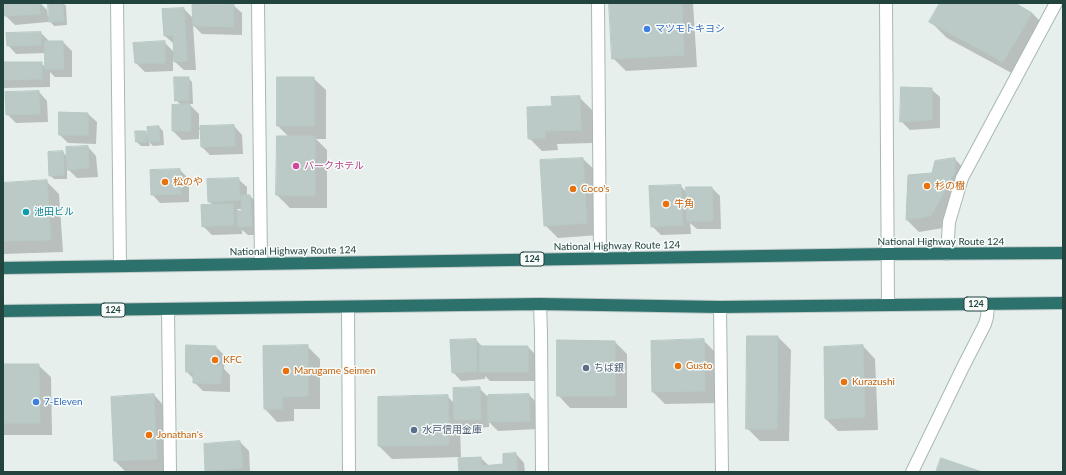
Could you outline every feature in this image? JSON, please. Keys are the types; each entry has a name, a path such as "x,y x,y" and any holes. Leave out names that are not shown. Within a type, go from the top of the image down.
{"highway":[{"name":"National Highway Route 124","path":"3,268 600,258 1063,253"},
{"name":"124","path":"3,311 540,304 720,307 1063,303"}],"street":[{"path":"117,3 120,266"},
{"path":"258,3 261,263"},
{"path":"598,3 600,258"},
{"path":"886,3 889,254 888,305"},
{"path":"948,254 949,222 962,178 1056,3"},
{"path":"540,304 542,472"},
{"path":"912,472 985,324 988,304"},
{"path":"348,307 349,472"},
{"path":"720,307 722,472"},
{"path":"168,309 170,472"}],"building":[{"path":"4,3 39,3 40,14 5,16"},
{"path":"48,3 63,3 64,21 49,22"},
{"name":"マツモトキヨシ","path":"609,3 682,3 684,55 612,59"},
{"path":"940,3 1015,3 1032,13 1003,62 929,22"},
{"path":"234,4 233,27 193,26 192,5"},
{"path":"184,8 187,61 174,62 173,35 164,36 162,9"},
{"path":"41,32 41,45 7,46 6,33"},
{"path":"45,41 63,41 64,69 45,69"},
{"path":"165,41 165,63 135,63 133,43"},
{"path":"3,62 42,62 42,79 3,80"},
{"path":"174,77 189,77 189,100 175,101"},
{"path":"277,77 314,77 314,126 277,126"},
{"path":"901,87 932,88 932,120 900,122"},
{"path":"39,91 40,114 6,115 5,92"},
{"path":"580,96 581,130 545,131 545,138 528,139 527,107 552,106 551,97"},
{"path":"190,104 191,131 172,131 172,105"},
{"path":"59,112 88,113 88,135 59,135"},
{"path":"234,125 235,146 201,147 200,126"},
{"path":"159,126 160,141 148,142 147,127"},
{"path":"135,131 146,131 146,142 136,142"},
{"name":"パークホテル","path":"277,136 315,136 315,196 276,195"},
{"path":"88,146 89,168 67,170 66,147"},
{"path":"63,151 64,175 49,176 48,152"},
{"path":"583,158 587,223 544,226 540,160"},
{"name":"杉の樹","path":"955,158 955,171 931,216 906,220 908,175 932,173 935,161"},
{"name":"松のや","path":"180,169 181,194 151,195 150,170"},
{"path":"239,178 240,200 208,202 207,179"},
{"name":"池田ビル","path":"47,180 51,240 3,241 3,183"},
{"path":"681,185 683,225 651,227 649,186"},
{"path":"686,187 712,187 713,221 687,221"},
{"path":"241,195 250,195 252,226 238,227 237,211 241,211"},
{"path":"233,204 234,225 202,227 201,205"},
{"path":"747,336 778,336 777,429 746,429"},
{"path":"476,339 477,371 452,373 450,340"},
{"name":"Gusto","path":"704,339 705,391 652,392 651,341"},
{"name":"ちば銀","path":"557,340 615,341 615,396 557,396"},
{"path":"186,345 216,346 216,366 222,366 221,384 193,383 193,372 186,372"},
{"name":"Marugame Seimen","path":"308,345 308,396 282,397 282,409 264,409 263,346"},
{"name":"Kurazushi","path":"863,345 865,417 825,419 824,347"},
{"path":"480,346 528,346 528,372 480,372"},
{"path":"3,364 39,364 40,423 3,423"},
{"path":"480,387 481,419 454,420 453,388"},
{"path":"154,394 157,459 114,461 111,397"},
{"path":"529,394 530,421 488,422 488,395"},
{"path":"448,395 449,445 378,446 378,397"},
{"path":"240,441 243,468 205,471 204,444"},
{"path":"516,453 517,472 459,472 458,458 481,457 482,466 503,464 503,454"},
{"path":"941,458 982,472 936,472"}],"place":[{"name":"マツモトキヨシ","path":"647,29"},
{"name":"パークホテル","path":"296,166"},
{"name":"松のや","path":"165,182"},
{"name":"杉の樹","path":"927,186"},
{"name":"Coco's","path":"573,189"},
{"name":"牛角","path":"666,204"},
{"name":"池田ビル","path":"26,212"},
{"name":"KFC","path":"215,360"},
{"name":"Gusto","path":"678,366"},
{"name":"ちば銀","path":"586,368"},
{"name":"Marugame Seimen","path":"286,371"},
{"name":"Kurazushi","path":"844,382"},
{"name":"7-Eleven","path":"36,402"},
{"name":"水戸信用金庫","path":"414,430"},
{"name":"Jonathan's","path":"149,435"}]}
